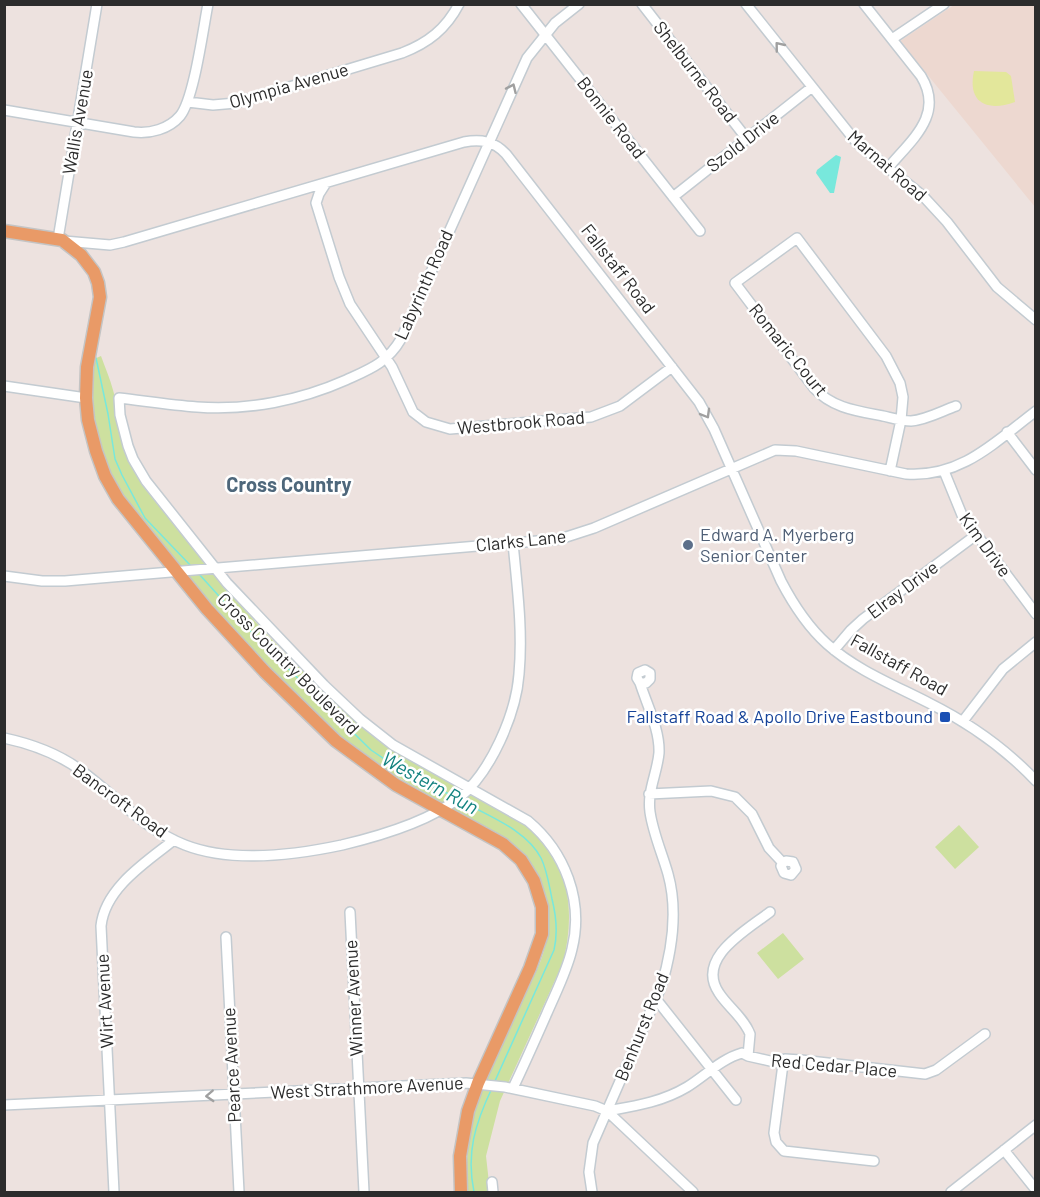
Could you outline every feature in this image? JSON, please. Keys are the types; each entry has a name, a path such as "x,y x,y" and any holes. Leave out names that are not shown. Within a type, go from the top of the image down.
{"main road":[{"path":"4,231 60,240"},
{"name":"Cross Country Boulevard","path":"60,240 74,248 87,262 96,277 100,290 100,304 87,367 86,398 96,451 110,486 128,511 182,571 240,645 336,741 396,785 445,806 494,838 516,855 534,881 542,907 542,934 483,1084 468,1111 459,1170 461,1192"}],"street":[{"name":"Wallis Avenue","path":"60,240 97,4"},
{"path":"4,110 134,132 150,132 164,128 175,120 188,102 208,4"},
{"name":"Olympia Avenue","path":"188,102 213,105 236,103 402,53 423,44 440,32 459,4"},
{"name":"Bonnie Road","path":"521,4 700,231"},
{"name":"Labyrinth Road","path":"215,569 139,470 123,430 119,398 198,407 243,407 274,403 342,382 387,358 400,339 523,65 544,33 579,4"},
{"name":"Shelburne Road","path":"642,4 747,139"},
{"name":"Marnat Road","path":"746,4 857,143 929,203 997,287 1035,320"},
{"path":"864,4 926,84 930,107 921,127 888,168"},
{"path":"892,39 944,4"},
{"name":"Szold Drive","path":"673,197 812,87"},
{"path":"60,240 110,245 124,242 464,142 488,141"},
{"name":"Fallstaff Road","path":"488,141 507,154 672,367 707,416 791,600 811,628 834,650 865,670 963,721 1002,749 1035,781"},
{"path":"292,193 309,197 316,203 326,183"},
{"name":"Westbrook Road","path":"316,203 344,290 358,317 387,358 413,412 426,423 450,429 598,416 620,406 672,367"},
{"name":"Romaric Court","path":"901,420 902,390 892,365 797,238 735,283 814,388 825,399 848,409 901,420 910,421 956,406"},
{"path":"4,386 86,398"},
{"name":"Clarks Lane","path":"4,576 42,581 65,581 560,539 582,534 768,452 784,450 918,475 944,471 966,463 1035,411"},
{"path":"890,471 901,420"},
{"path":"1007,432 1035,470"},
{"name":"Kim Drive","path":"944,471 958,508 1035,614"},
{"name":"Elray Drive","path":"834,650 857,625 976,535"},
{"name":"Bancroft Road","path":"4,738 43,750 74,766 95,781 139,820 174,840 202,850 256,855 300,852 357,842 391,832 445,806 462,795 490,759 502,737 514,703 519,677 520,632 513,543"},
{"path":"215,569 324,686 360,719 408,754 518,815 545,837 559,856 575,908 574,937 569,960 509,1087"},
{"path":"963,721 1003,669 1035,642"},
{"name":"Benhurst Road","path":"592,1192 589,1172 591,1153 656,999 670,953 673,899 650,813 650,794 658,762 659,746 640,683"},
{"path":"650,794 711,791 735,797 747,807 769,848 783,863"},
{"name":"Wirt Avenue","path":"114,1192 102,915 108,902 124,883 174,840"},
{"name":"Winner Avenue","path":"350,912 364,1192"},
{"path":"748,1056 751,1038 748,1029 715,987 713,968 717,957 726,946 770,912"},
{"name":"Pearce Avenue","path":"226,937 239,1192"},
{"path":"656,999 736,1100"},
{"name":"Red Cedar Place","path":"607,1111 640,1106 663,1099 742,1053 783,1064 785,1059 801,1060 925,1074 936,1070 985,1034"},
{"path":"783,1064 774,1133 776,1142 784,1151 874,1161"},
{"name":"West Strathmore Avenue","path":"4,1105 483,1084 509,1087 595,1106 607,1111 693,1192"},
{"path":"951,1192 1035,1125"},
{"path":"1004,1150 1035,1190"},
{"path":"492,1182 493,1192"}],"shaded area":[{"path":"954,5 1035,5 1035,207 900,41"}],"green space":[{"path":"974,71 1006,72 1011,76 1015,102 996,106 981,102 974,91"},
{"path":"101,356 115,399 122,443 139,479 151,497 242,607 293,662 364,727 419,765 520,821 540,839 559,868 568,898 569,913 569,929 563,963 500,1101 486,1156 490,1192 466,1192 469,1137 476,1104 543,955 549,918 539,877 512,843 387,771 356,750 310,709 240,638 199,591 114,484 97,437 91,404 94,359"},
{"path":"959,825 979,847 955,869 935,847"},
{"path":"783,933 804,959 778,979 757,953"}],"water":[{"path":"836,155 841,157 834,193 830,193 816,173"}],"waterway":[{"name":"Western Run","path":"96,358 115,459 122,475 145,518 191,566"},
{"name":"Western Run","path":"199,574 256,637 371,750 405,773 455,797"},
{"name":"Western Run","path":"462,801 516,831 534,848 545,868 555,918 554,950 495,1081"},
{"name":"Western Run","path":"474,1192 471,1164 474,1139 492,1088"}],"place":[{"name":"Edward A. Myerberg Senior Center","path":"688,545"},
{"name":"Fallstaff Road & Apollo Drive Eastbound","path":"945,717"}],"district":[{"name":"Cross Country","path":"289,485"}]}
